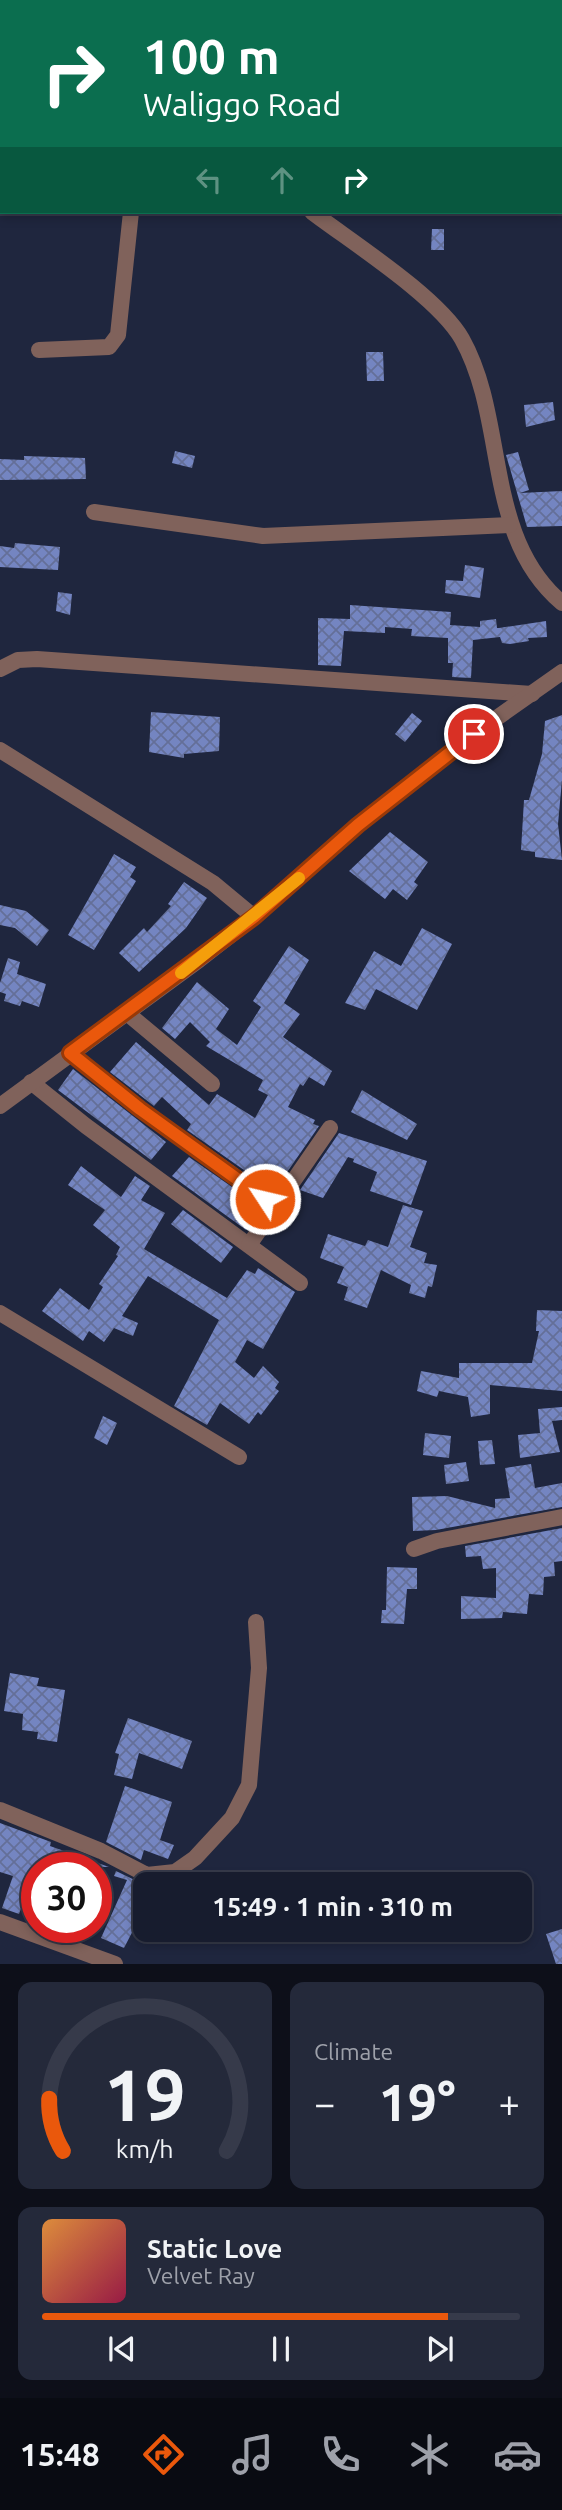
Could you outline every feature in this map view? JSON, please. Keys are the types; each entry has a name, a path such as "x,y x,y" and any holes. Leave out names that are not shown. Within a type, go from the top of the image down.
{"street":[{"path":"38,350 109,346 118,335 131,214"},
{"path":"315,214 426,298 443,314 461,338 482,399 510,525 539,581 562,603"},
{"path":"94,512 263,536 510,525"},
{"path":"0,669 18,660 37,659 532,694"},
{"path":"0,1106 254,917 358,825 474,734 562,672"},
{"path":"0,750 213,883 254,917"},
{"path":"128,1013 212,1084"},
{"path":"70,1053 149,1116 278,1207"},
{"path":"31,1082 86,1126 300,1283"},
{"path":"249,1245 278,1207 330,1128"},
{"path":"0,1313 239,1457"},
{"path":"414,1549 437,1541 562,1517"},
{"path":"0,1810 101,1851 147,1875 175,1872 195,1858 232,1818 249,1785 259,1668 256,1622"},
{"path":"0,1922 116,1964"}],"building":[{"path":"432,229 444,229 444,250 431,250"},
{"path":"366,352 383,352 384,381 367,381"},
{"path":"553,402 555,420 526,427 524,405"},
{"path":"175,451 195,456 192,468 172,463"},
{"path":"518,452 529,490 520,493 562,491 562,526 527,527 506,455"},
{"path":"24,456 85,458 86,479 0,480 0,459 24,460"},
{"path":"15,543 60,547 58,570 0,567 0,546 14,548"},
{"path":"465,565 484,568 480,598 445,593 446,580 463,581"},
{"path":"58,592 72,594 70,615 56,611"},
{"path":"350,605 451,612 450,625 480,627 480,621 496,619 499,628 546,621 547,637 528,638 529,641 510,644 502,643 500,637 473,640 471,678 452,677 453,663 448,663 448,638 411,636 412,629 385,627 385,633 344,631 341,666 318,665 318,618 350,619"},
{"path":"151,712 220,717 219,751 184,754 184,758 149,752"},
{"path":"412,713 422,721 405,742 395,734"},
{"path":"562,715 562,780 558,824 562,860 535,857 535,852 521,850 524,800 529,800 542,754 545,721"},
{"path":"390,832 428,862 414,882 418,885 407,900 393,889 385,899 349,871"},
{"path":"114,854 136,867 130,877 136,881 94,950 68,935"},
{"path":"184,882 207,898 186,928 139,972 119,953 144,928 147,932 171,906 168,904"},
{"path":"0,905 26,911 49,930 37,946 15,928 0,925"},
{"path":"422,928 452,944 417,1010 376,989 365,1010 345,1003 374,951 401,966"},
{"path":"289,946 309,960 284,1003 300,1014 283,1037 332,1071 324,1086 309,1077 303,1086 300,1084 288,1107 315,1120 313,1124 319,1126 274,1191 187,1130 191,1124 162,1097 154,1106 110,1072 136,1042 209,1105 217,1094 255,1118 268,1095 258,1090 263,1080 206,1046 210,1042 190,1022 175,1039 162,1028 197,982 229,1009 216,1029 237,1045 261,1007 253,1001"},
{"path":"8,958 20,962 17,974 46,984 39,1007 22,1001 20,1006 4,1001 6,994 0,992 0,983"},
{"path":"73,1069 166,1142 151,1160 58,1090"},
{"path":"362,1090 417,1124 407,1140 351,1112"},
{"path":"339,1133 427,1161 411,1205 370,1191 377,1172 353,1162 354,1159 348,1157 323,1198 300,1190"},
{"path":"189,1157 262,1208 246,1230 172,1176"},
{"path":"81,1166 121,1197 135,1176 150,1186 141,1200 165,1213 144,1249 227,1298 247,1270 255,1274 258,1268 295,1292 263,1349 247,1340 235,1362 254,1378 263,1366 279,1382 275,1388 279,1391 261,1415 258,1412 249,1424 220,1403 207,1425 174,1406 219,1320 148,1276 122,1316 138,1323 133,1336 114,1328 104,1342 89,1331 83,1341 42,1311 60,1288 89,1310 103,1287 99,1284 118,1256 116,1255 120,1247 93,1225 105,1210 68,1185"},
{"path":"403,1205 423,1211 410,1247 427,1253 424,1263 437,1265 432,1287 428,1286 425,1298 409,1293 411,1285 381,1270 367,1308 344,1300 348,1287 337,1283 344,1267 320,1258 328,1234 365,1246 368,1240 388,1247"},
{"path":"183,1210 233,1247 221,1263 171,1224"},
{"path":"537,1310 562,1311 562,1391 490,1385 490,1414 471,1417 468,1397 439,1391 437,1397 417,1391 421,1371 459,1378 459,1363 532,1363 539,1331 536,1331"},
{"path":"562,1407 562,1420 552,1421 560,1452 520,1458 518,1435 540,1433 538,1409"},
{"path":"103,1416 117,1423 107,1445 94,1438"},
{"path":"425,1433 451,1436 449,1458 423,1455"},
{"path":"492,1440 495,1464 480,1465 478,1441"},
{"path":"466,1462 469,1481 446,1484 444,1465"},
{"path":"531,1464 535,1488 562,1483 562,1507 436,1530 413,1531 412,1497 447,1496 495,1508 495,1499 510,1498 505,1468"},
{"path":"562,1528 562,1561 554,1562 555,1576 544,1577 543,1595 529,1594 527,1614 503,1612 502,1618 461,1619 461,1596 496,1598 496,1568 483,1569 481,1556 466,1557 465,1546"},
{"path":"387,1567 417,1568 417,1589 407,1589 404,1624 381,1623 382,1610 386,1610"},
{"path":"10,1673 39,1678 37,1686 65,1690 57,1742 37,1739 38,1732 22,1730 23,1714 4,1711"},
{"path":"128,1718 192,1741 182,1769 139,1753 132,1779 114,1775 119,1754 115,1753"},
{"path":"125,1786 172,1802 160,1840 174,1845 168,1859 144,1850 141,1860 106,1842"},
{"path":"0,1823 51,1842 50,1846 67,1852 21,1852 19,1914 2,1908 13,1876 0,1872"},
{"path":"116,1871 133,1879 133,1931 124,1948 112,1943 112,1913 127,1880 114,1876"},
{"path":"562,1929 562,1964 556,1964 546,1934"}],"slow traffic":[{"path":"181,973 254,917 299,878"}],"route":[{"path":"265,1199 175,1136 70,1053 254,917 358,825 474,734"}]}
